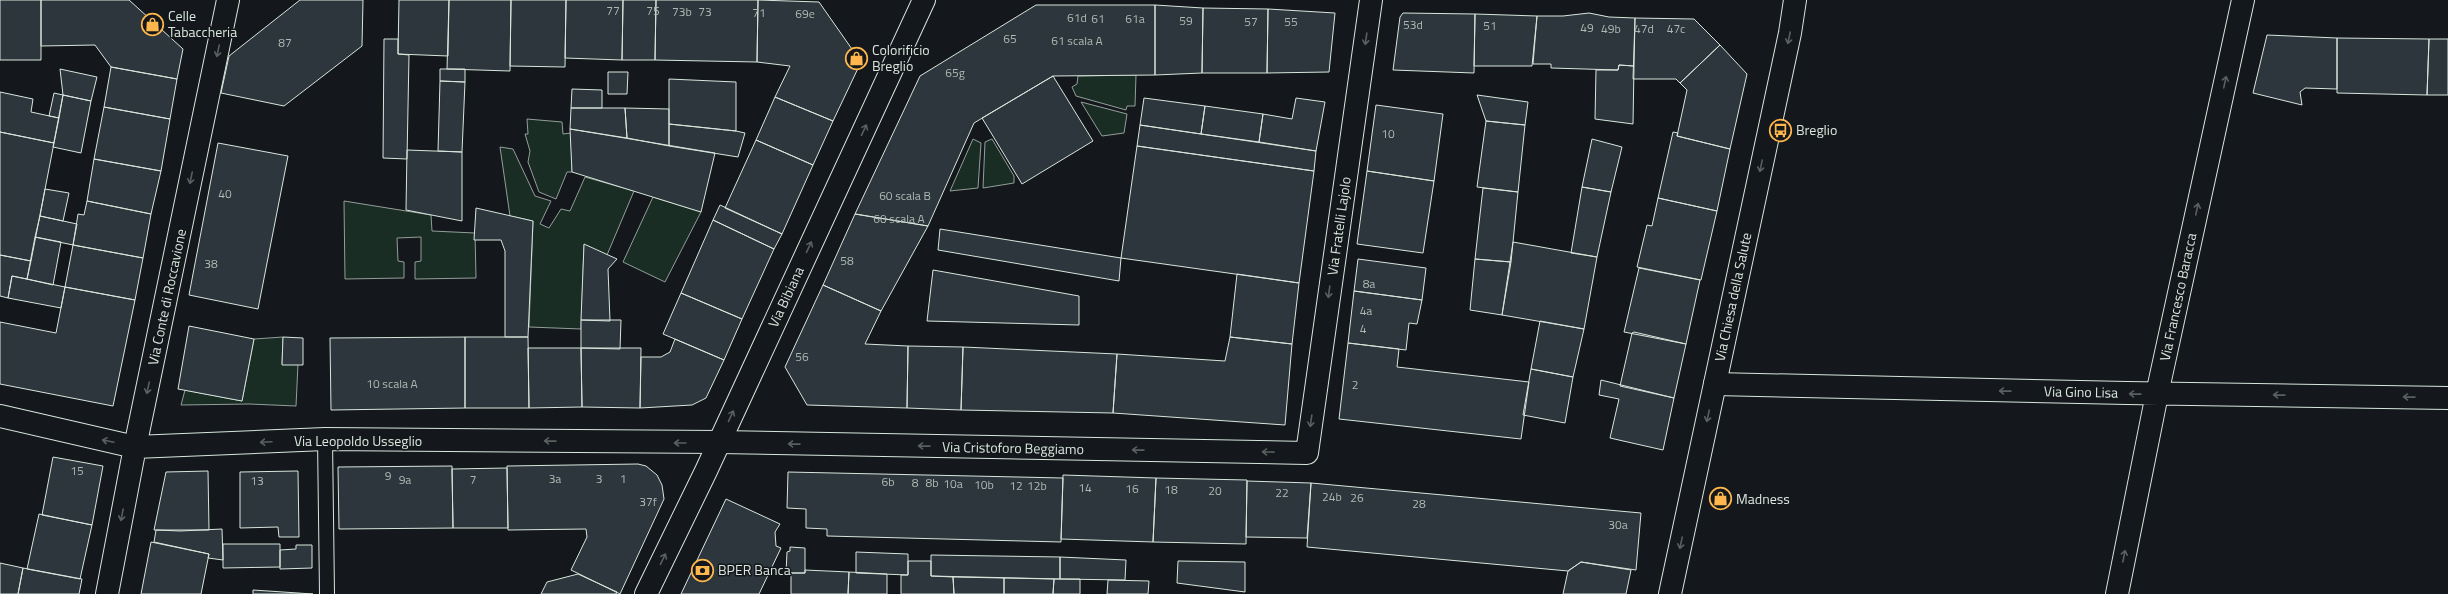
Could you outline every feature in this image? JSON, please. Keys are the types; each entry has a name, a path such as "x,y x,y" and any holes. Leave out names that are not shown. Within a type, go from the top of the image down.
{"street":[{"name":"Via Conte di Roccavione","path":"107,594 135,447 228,0"},
{"name":"Via Bibiana","path":"646,594 719,442 924,0"},
{"name":"Via Fratelli Lajolo","path":"1307,453 1371,0"},
{"name":"Via Chiesa della Salute","path":"1670,594 1795,0"},
{"name":"Via Francesco Baracca","path":"2117,594 2156,394 2243,0"},
{"name":"Via Gino Lisa","path":"1715,384 2156,394 2448,398"},
{"name":"Via Leopoldo Usseglio","path":"0,416 135,447 325,439 719,442"},
{"name":"Via Cristoforo Beggiamo","path":"719,442 1307,453"}],"lane":[{"path":"325,439 328,594"}],"green space":[{"path":"1136,75 1135,106 1127,106 1126,110 1076,96 1072,87 1077,84 1078,76"},
{"path":"1081,102 1127,114 1124,133 1102,136"},
{"path":"527,119 562,122 563,134 571,133 572,172 567,172 556,199 539,192 528,162 530,151 525,134 528,134"},
{"path":"973,139 981,143 978,188 950,191"},
{"path":"992,139 1014,176 1014,183 983,188 985,142"},
{"path":"500,147 513,149 535,196 551,201 540,224 549,228 561,209 570,211 585,177 634,191 607,255 584,245 581,329 529,327 533,221 510,216"},
{"path":"653,197 701,212 665,282 623,262"},
{"path":"344,201 431,215 432,231 475,233 476,278 415,279 415,262 421,261 421,237 397,238 398,261 404,262 404,278 345,279"},
{"path":"283,337 282,364 298,364 296,406 249,404 181,405 185,390 242,401 254,339"}],"building":[{"path":"0,0 41,0 41,60 0,60"},
{"path":"41,0 129,0 183,49 177,79 111,67 95,45 41,46"},
{"path":"300,0 363,0 362,46 284,106 221,93 229,56"},
{"path":"399,0 449,0 448,56 398,54"},
{"path":"449,0 511,0 510,71 447,69"},
{"path":"511,0 566,0 565,67 510,66"},
{"path":"566,0 623,0 622,60 565,58"},
{"path":"623,0 656,0 655,60 622,60"},
{"path":"656,0 758,0 757,62 655,60"},
{"path":"758,0 819,2 861,62 833,121 775,97 790,66 757,62"},
{"path":"1036,5 1155,5 1155,75 1053,76 974,123 928,226 855,214 920,76"},
{"path":"1155,5 1203,8 1202,73 1155,75"},
{"path":"1203,8 1268,9 1267,73 1202,73"},
{"path":"1268,9 1335,13 1329,72 1267,73"},
{"path":"1403,13 1475,14 1474,73 1393,70 1400,17"},
{"path":"1589,13 1609,17 1635,18 1634,66 1619,65 1618,70 1551,68 1551,64 1533,64 1537,16 1563,16"},
{"path":"1475,14 1537,16 1532,66 1474,66"},
{"path":"1635,18 1694,19 1720,45 1680,83 1676,79 1633,79"},
{"path":"2267,35 2337,38 2337,89 2305,88 2300,92 2302,105 2253,93"},
{"path":"2337,38 2429,39 2427,95 2337,93"},
{"path":"384,39 398,39 398,54 409,55 407,159 383,158"},
{"path":"2429,39 2448,39 2448,95 2427,95"},
{"path":"1720,45 1747,74 1730,149 1677,136 1687,90 1680,83"},
{"path":"1619,65 1634,66 1633,124 1595,119 1596,70 1618,70"},
{"path":"111,67 177,79 170,119 104,107"},
{"path":"60,69 97,77 91,101 63,95"},
{"path":"440,69 465,69 465,82 440,81"},
{"path":"608,72 628,72 627,94 608,94"},
{"path":"1053,76 1093,141 1022,184 982,118"},
{"path":"669,79 736,82 736,131 669,124"},
{"path":"440,81 465,82 462,152 438,151"},
{"path":"572,89 602,90 602,108 571,108"},
{"path":"0,92 33,99 31,112 59,118 54,143 0,132"},
{"path":"54,93 63,95 59,118 49,116"},
{"path":"63,95 91,101 81,153 53,147"},
{"path":"1477,95 1528,102 1525,125 1486,121"},
{"path":"775,97 833,121 813,165 756,140"},
{"path":"1144,98 1205,106 1201,134 1140,125"},
{"path":"1296,98 1325,102 1316,151 1259,142 1263,114 1292,119"},
{"path":"1376,105 1443,114 1434,181 1367,171"},
{"path":"1205,106 1263,114 1259,142 1201,134"},
{"path":"104,107 170,119 161,171 94,159"},
{"path":"571,108 625,108 627,138 570,129"},
{"path":"625,108 669,109 669,146 627,138"},
{"path":"1486,121 1525,125 1518,192 1477,187"},
{"path":"669,124 745,133 738,157 669,146"},
{"path":"1140,125 1316,151 1314,171 1137,146"},
{"path":"570,129 715,153 701,212 572,172"},
{"path":"0,132 54,143 31,261 0,255"},
{"path":"1673,132 1678,133 1677,136 1730,149 1717,211 1658,198"},
{"path":"1592,139 1622,147 1611,192 1582,187"},
{"path":"756,140 813,165 782,234 725,208"},
{"path":"218,143 288,156 258,309 189,295"},
{"path":"1137,146 1314,171 1299,283 1121,258"},
{"path":"407,150 462,152 462,221 406,210"},
{"path":"94,159 161,171 151,214 87,201"},
{"path":"1367,171 1434,181 1423,253 1357,244"},
{"path":"1582,187 1611,192 1597,257 1571,253"},
{"path":"1483,188 1518,192 1511,262 1475,259"},
{"path":"45,189 69,193 63,221 40,216"},
{"path":"1658,198 1717,211 1701,280 1637,267 1647,225 1652,226"},
{"path":"87,201 151,214 143,258 73,245 78,214 84,215"},
{"path":"720,205 782,234 774,249 713,220"},
{"path":"476,208 533,221 528,337 505,337 505,251 501,240 474,240"},
{"path":"855,214 928,226 881,311 823,285"},
{"path":"40,216 77,224 73,245 35,237"},
{"path":"713,220 774,249 742,319 681,293"},
{"path":"940,229 1121,258 1119,281 938,250"},
{"path":"35,237 61,242 53,285 27,279"},
{"path":"1513,242 1597,257 1584,329 1502,315"},
{"path":"584,244 617,259 608,269 610,321 581,320"},
{"path":"73,245 143,258 135,300 65,287"},
{"path":"0,255 31,261 27,279 12,276 8,298 0,296"},
{"path":"1358,259 1426,268 1422,300 1354,291"},
{"path":"1475,259 1511,262 1502,315 1470,310"},
{"path":"1639,268 1700,280 1686,344 1624,332"},
{"path":"933,270 1079,296 1079,325 927,321"},
{"path":"1237,274 1299,283 1292,344 1230,337"},
{"path":"12,276 65,287 61,308 8,298"},
{"path":"823,285 881,311 865,344 908,346 907,408 807,405 785,367"},
{"path":"65,287 135,300 113,406 0,384 0,322 56,333"},
{"path":"1354,291 1422,300 1417,324 1409,323 1406,350 1348,343"},
{"path":"681,293 742,319 724,360 663,334"},
{"path":"581,320 621,320 620,349 581,348"},
{"path":"1540,321 1584,329 1573,377 1531,369"},
{"path":"189,326 254,339 242,401 178,389"},
{"path":"1634,332 1686,344 1674,398 1620,386 1632,333"},
{"path":"283,337 303,338 303,365 282,365"},
{"path":"465,337 528,337 529,408 465,408"},
{"path":"465,337 465,408 331,410 330,338"},
{"path":"1230,337 1292,344 1285,425 1113,413 1117,354 1225,361"},
{"path":"675,339 724,360 706,398 692,405 640,408 641,357 661,357 670,352"},
{"path":"1348,343 1399,349 1397,367 1529,382 1521,439 1339,419"},
{"path":"908,346 963,347 961,410 907,408"},
{"path":"963,347 1117,354 1113,413 961,410"},
{"path":"528,348 581,348 582,407 529,408"},
{"path":"581,348 641,348 640,408 582,407"},
{"path":"1531,369 1573,377 1565,423 1523,415"},
{"path":"1601,380 1674,398 1663,450 1610,438 1619,399 1599,395"},
{"path":"53,457 103,466 92,525 42,515"},
{"path":"638,464 646,466 657,475 662,485 664,499 620,594 571,570 587,537 586,529 508,530 507,466"},
{"path":"452,466 453,528 339,529 338,467"},
{"path":"507,468 508,528 453,528 452,469"},
{"path":"208,471 209,530 154,530 166,472"},
{"path":"298,471 299,537 279,537 278,527 240,528 240,472"},
{"path":"788,472 1063,478 1061,542 827,536 827,529 806,528 806,509 787,508"},
{"path":"1063,475 1156,478 1153,542 1061,539"},
{"path":"1156,478 1247,480 1246,544 1153,542"},
{"path":"1247,481 1311,483 1307,538 1246,537"},
{"path":"1311,483 1641,513 1636,570 1581,562 1568,571 1307,547"},
{"path":"726,499 780,524 775,532 776,546 781,548 759,594 681,594"},
{"path":"39,514 92,525 80,579 27,569"},
{"path":"222,529 223,560 208,558 209,554 154,542 156,530 180,531"},
{"path":"151,542 209,554 201,594 141,594"},
{"path":"223,544 280,544 280,567 223,568"},
{"path":"296,545 312,545 312,568 280,569 280,550 296,549"},
{"path":"790,547 805,548 805,573 786,573 787,552 790,551"},
{"path":"856,552 908,554 908,575 856,573"},
{"path":"931,555 1060,557 1060,579 931,576"},
{"path":"1060,557 1126,560 1125,580 1060,579"},
{"path":"908,561 931,561 931,576 953,577 954,594 901,594 901,575 908,575"},
{"path":"1178,561 1245,562 1245,592 1177,583"},
{"path":"1581,562 1631,570 1626,594 1563,594 1568,571"},
{"path":"0,563 23,568 18,594 0,594"},
{"path":"23,568 82,579 79,594 18,594"},
{"path":"805,570 849,572 848,594 791,594 791,573 805,573"},
{"path":"849,572 887,574 887,594 848,594"},
{"path":"578,574 617,592 616,594 541,594 547,582"},
{"path":"953,577 1004,578 1004,594 954,594"},
{"path":"1004,578 1054,579 1053,594 1004,594"},
{"path":"1054,579 1080,579 1080,594 1053,594"},
{"path":"1108,580 1149,581 1148,594 1107,594"},
{"path":"253,590 313,594 253,594"}],"place":[{"name":"Celle Tabaccheria","path":"152,24"},
{"name":"Colorificio Breglio","path":"856,58"},
{"name":"Breglio","path":"1780,130"},
{"name":"Madness","path":"1720,499"},
{"name":"BPER Banca","path":"702,570"}]}
